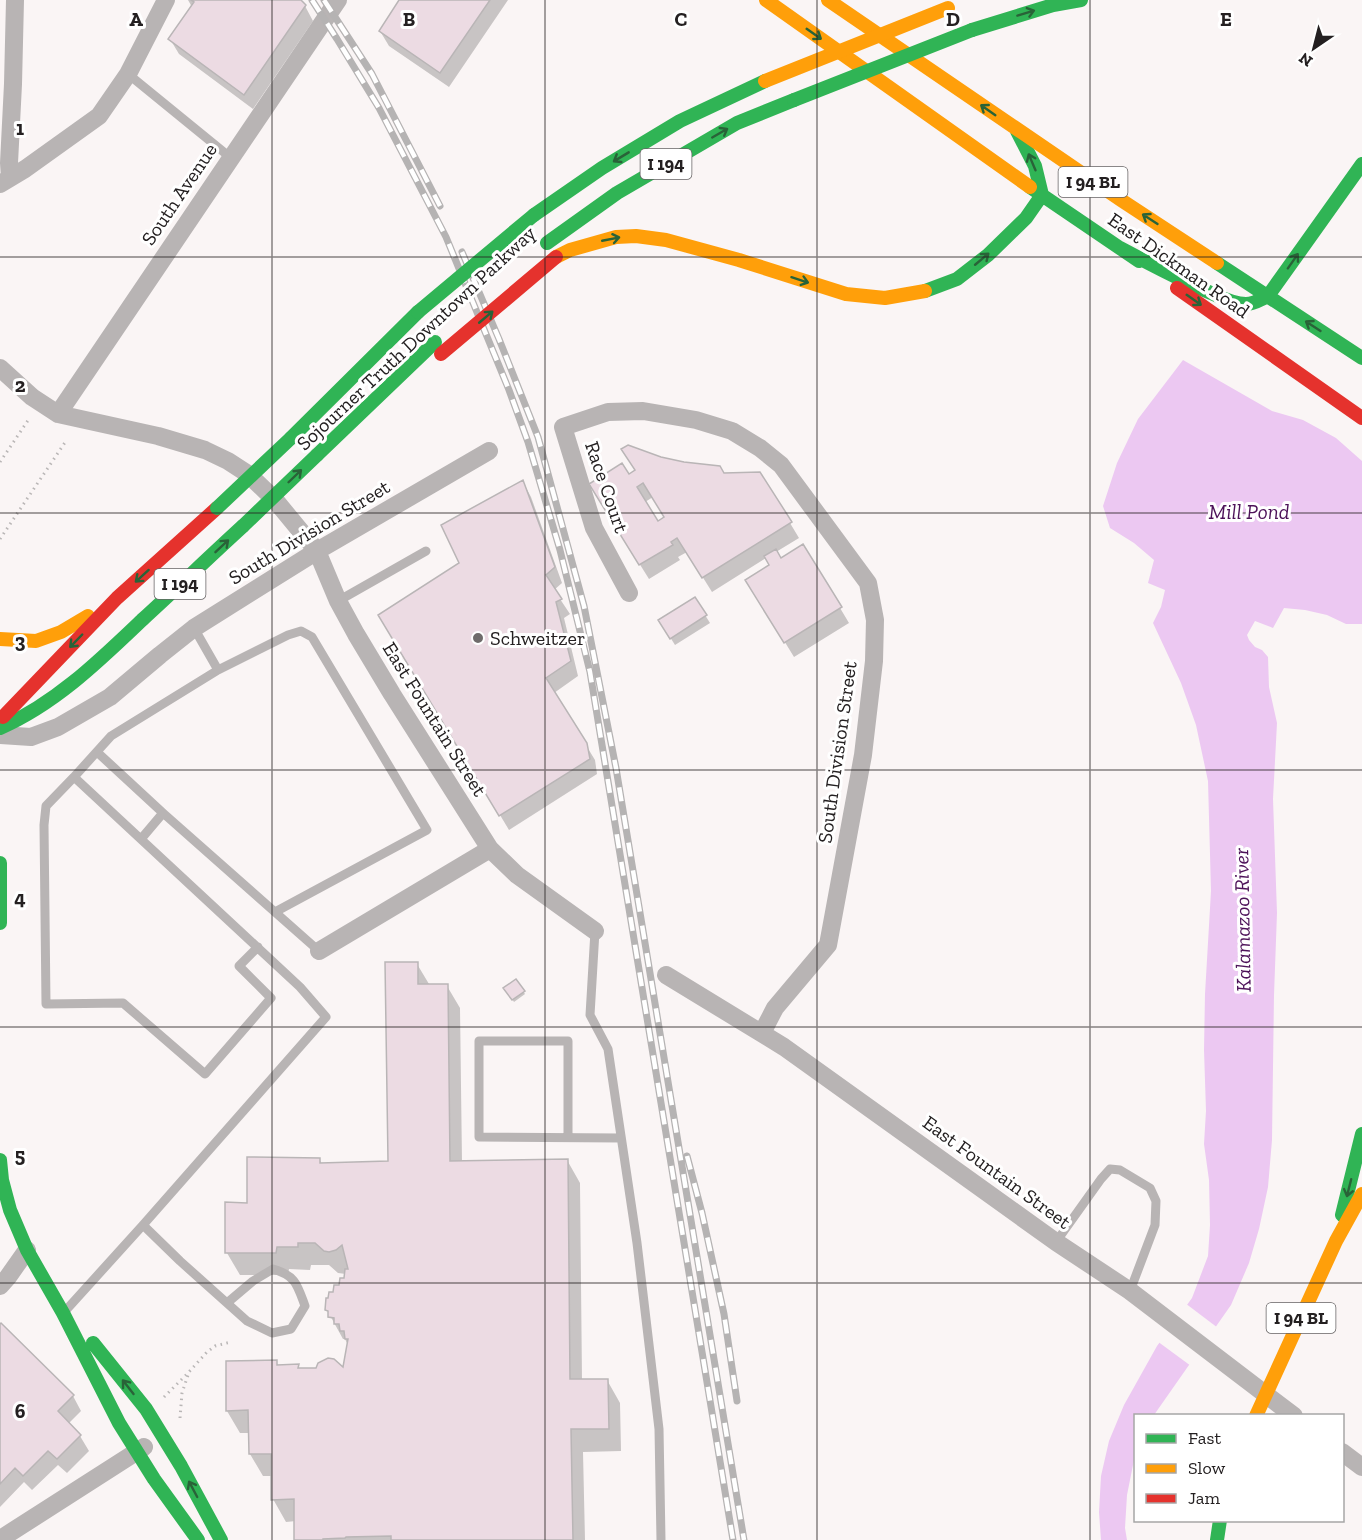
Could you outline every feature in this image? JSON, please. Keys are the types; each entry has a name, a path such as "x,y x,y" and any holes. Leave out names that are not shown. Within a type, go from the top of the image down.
{"main road":[{"name":"East Dickman Road","path":"766,0 1362,418"},
{"name":"East Dickman Road","path":"828,0 1017,130 1362,358"},
{"name":"Sojourner Truth Downtown Parkway","path":"542,247 617,193 737,123 972,30 1053,5 1081,0"},
{"name":"Sojourner Truth Downtown Parkway","path":"0,720 117,598 291,438 418,312 534,215 602,168 680,121 765,81 953,6"},
{"path":"438,348 556,257 570,250 616,237 636,236 666,240 729,257 846,294 885,298 923,292 957,279 988,255 1026,218 1042,195 1035,166 1017,130"},
{"path":"1120,248 1229,301 1246,305 1268,296 1362,164"},
{"name":"Sojourner Truth Downtown Parkway","path":"0,728 52,699 118,643 409,367 438,348 452,327"},
{"path":"0,639 36,640 61,632 117,598"},
{"path":"0,863 0,923"},
{"name":"I 94 BL","path":"1336,1241 1362,1134"},
{"path":"0,1167 10,1210 27,1250 136,1452 198,1540"},
{"name":"I 94 BL","path":"1257,1414 1336,1241 1362,1194"},
{"path":"63,1313 97,1346 146,1409 181,1466 221,1540"},
{"path":"1216,1540 1220,1522"}],"street":[{"path":"5,181 9,163 7,84 15,0"},
{"path":"5,181 99,116 128,74 166,0"},
{"name":"South Avenue","path":"58,414 338,0"},
{"path":"0,368 32,397 58,414"},
{"name":"South Division Street","path":"563,427 608,412 643,411 696,420 732,431 760,448 781,465 868,583 875,620 874,661 865,743 828,945 775,1008 762,1033"},
{"name":"East Fountain Street","path":"58,414 158,436 205,450 248,474 275,500 317,551 338,601 392,694 490,849 517,875 595,931"},
{"name":"Race Court","path":"563,427 594,528 629,593"},
{"name":"South Division Street","path":"0,735 31,737 58,727 110,697 194,628 317,551 489,451"},
{"path":"319,951 490,849"},
{"name":"East Fountain Street","path":"666,975 784,1047 1056,1242 1130,1291 1291,1414"},
{"path":"0,1286 27,1250"},
{"path":"3,1537 162,1435"},
{"path":"1344,1454 1362,1467"}],"lane":[{"path":"128,74 231,158"},
{"path":"338,601 426,551"},
{"path":"194,628 218,670"},
{"path":"258,947 239,966 271,998 205,1074 123,1002 46,1004 46,806 111,736 218,670 288,635 301,631 312,637 427,830 275,912"},
{"path":"97,752 319,951"},
{"path":"63,1313 326,1017 300,987 258,947 74,777"},
{"path":"141,839 163,813"},
{"path":"595,931 590,1015 608,1049 637,1243 659,1429 662,1540"},
{"path":"568,1137 568,1041 479,1041 479,1137 621,1138"},
{"path":"1056,1242 1110,1169 1120,1170 1150,1188 1156,1201 1155,1225 1130,1291"},
{"path":"143,1225 180,1261 247,1321 272,1333 291,1329 305,1306 297,1285 287,1273 273,1269 253,1281 227,1303"}],"path":[{"path":"0,462 29,419"},
{"path":"0,539 66,441"},
{"path":"162,1399 207,1352 215,1346 231,1342"},
{"path":"180,1418 182,1393 189,1373"}],"water":[{"path":"1183,360 1272,411 1303,420 1336,438 1362,461 1362,624 1346,624 1327,615 1284,608 1273,628 1255,621 1247,635 1255,647 1262,650 1268,657 1269,687 1277,723 1273,799 1277,913 1272,1140 1268,1187 1249,1263 1231,1305 1155,1414 1134,1414 1134,1460 1127,1495 1125,1528 1127,1540 1101,1540 1099,1512 1101,1476 1109,1441 1124,1405 1157,1346 1192,1298 1208,1256 1210,1225 1209,1180 1204,1144 1205,994 1211,891 1208,781 1196,725 1181,683 1153,623 1161,607 1165,590 1148,583 1154,560 1134,543 1110,528 1103,506 1117,463 1138,419"}],"pier":[{"path":"1185,1303 1218,1328 1191,1366 1157,1341"}],"building":[{"path":"191,0 301,0 306,5 244,95 168,39 194,2"},
{"path":"399,0 490,0 440,73 379,31"},
{"path":"628,445 661,457 720,466 724,473 760,472 792,522 702,578 677,538 671,542 673,545 639,565 589,484 622,463 629,474 635,470 621,449","holes":["643,483 664,517 658,521 637,487"]},
{"name":"Schweitzer","path":"523,480 555,567 546,575 562,599 556,602 571,661 546,678 587,743 590,759 499,816 378,615 459,563 441,525"},
{"path":"803,544 842,607 784,643 745,580 769,565 764,556 776,549 781,558"},
{"path":"695,597 707,615 670,639 658,620"},
{"path":"385,962 418,962 418,984 448,984 450,1161 568,1159 570,1379 608,1379 609,1429 571,1429 573,1540 391,1540 391,1536 294,1540 294,1499 271,1500 271,1454 249,1454 248,1410 226,1411 226,1361 277,1360 277,1365 299,1364 298,1368 316,1368 318,1363 328,1358 334,1359 343,1367 348,1339 345,1339 344,1331 340,1331 339,1324 334,1324 334,1318 328,1317 328,1311 325,1310 329,1292 333,1292 334,1285 339,1285 340,1278 344,1278 345,1269 348,1269 342,1245 329,1252 324,1251 315,1243 298,1243 298,1247 277,1247 276,1253 225,1253 225,1202 247,1203 247,1157 320,1158 320,1163 388,1161"},
{"path":"516,979 525,991 512,1000 503,988"},
{"path":"0,1324 74,1395 58,1411 81,1435 57,1459 48,1451 23,1476 15,1468 0,1484"}],"railway":[{"path":"312,0 379,108 446,237 528,442 560,550 590,672 733,1540"},
{"path":"324,0 372,74 440,206"},
{"path":"462,252 538,437 584,606 616,768 744,1540"},
{"path":"687,1156 724,1314 737,1401"}],"traffic: fast":[{"path":"972,30 1053,5 1081,0"},
{"path":"794,100 972,30"},
{"path":"534,215 602,168 680,121 765,81"},
{"path":"547,243 617,193 737,123 794,100"},
{"path":"925,291 957,279 988,255 1026,218 1042,195 1035,166 1017,131"},
{"path":"1120,248 1224,299 1242,304 1255,302 1268,296 1362,164"},
{"path":"1030,187 1139,261"},
{"path":"418,312 534,215"},
{"path":"1217,263 1362,358"},
{"path":"291,438 418,312"},
{"path":"317,455 435,342"},
{"path":"217,508 291,438"},
{"path":"243,526 317,455"},
{"path":"0,728 39,707 76,680 243,526"},
{"path":"0,863 0,923"},
{"path":"1342,1215 1362,1134"},
{"path":"0,1160 2,1180 10,1210 27,1250 63,1313 119,1423 154,1479 198,1540"},
{"path":"93,1343 146,1409 181,1466 221,1540"},
{"path":"1217,1540 1220,1522"}],"traffic: slow":[{"path":"766,0 1030,187"},
{"path":"828,0 1217,263"},
{"path":"765,81 948,8"},
{"path":"556,257 570,250 616,237 636,236 666,240 739,260 846,294 885,298 925,291"},
{"path":"0,639 36,641 61,632 88,616"},
{"path":"1257,1414 1336,1241 1362,1194"}],"traffic: jam":[{"path":"441,354 556,257"},
{"path":"1177,288 1362,418"},
{"path":"3,717 117,598 217,508"}],"place":[{"name":"Schweitzer","path":"478,638"}],"water label":[{"name":"Mill Pond","path":"1249,511"},
{"name":"Kalamazoo River","path":"1242,920"}]}
